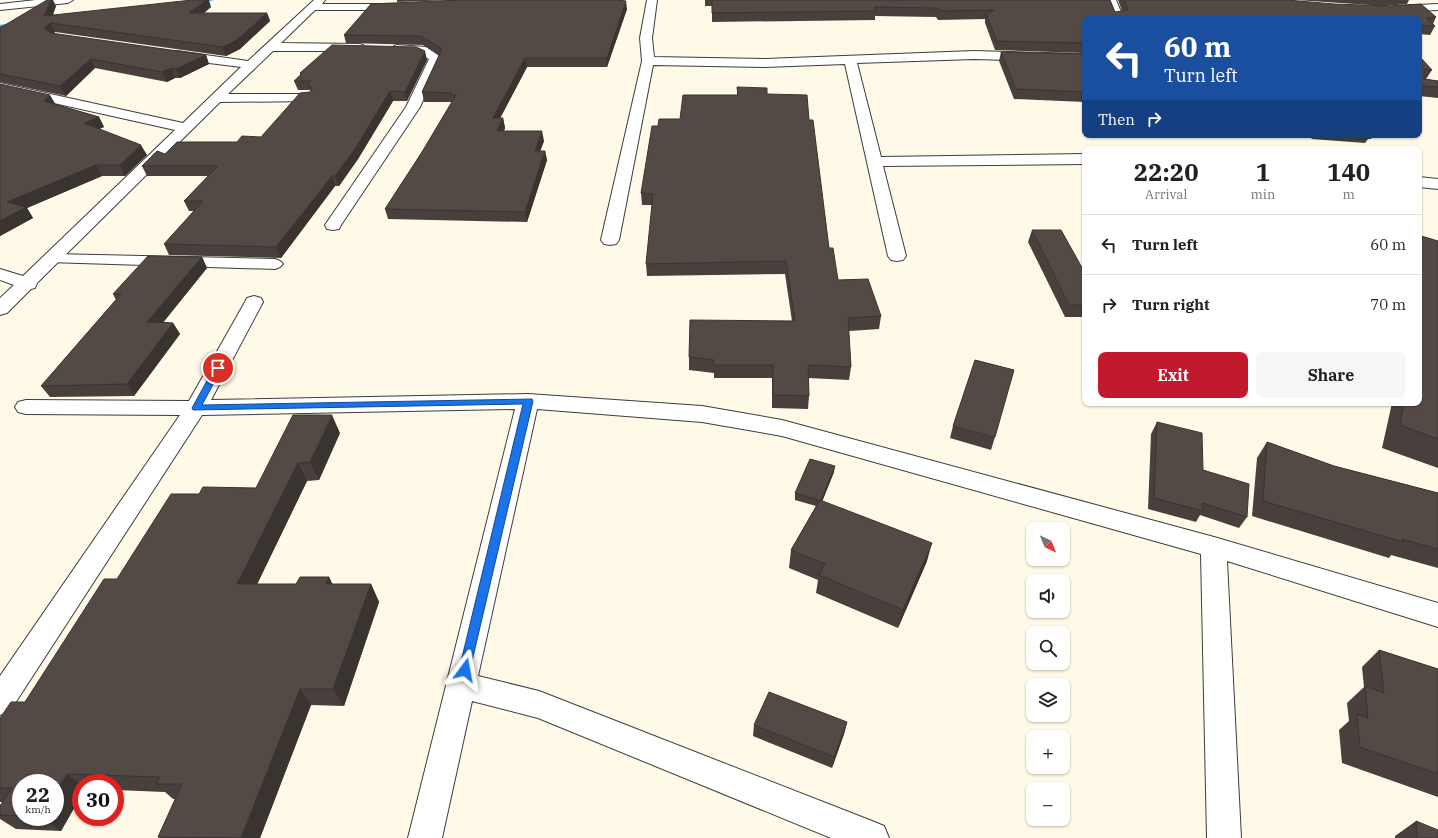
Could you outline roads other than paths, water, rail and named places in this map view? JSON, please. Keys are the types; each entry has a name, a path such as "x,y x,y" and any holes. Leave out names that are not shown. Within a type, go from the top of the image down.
{"street":[{"path":"0,7 68,0"},
{"path":"610,240 648,61 645,49 646,30 652,0"},
{"path":"1111,0 1117,16"},
{"path":"0,309 28,284 216,98 316,3 410,7"},
{"path":"1385,10 1438,7"},
{"path":"271,46 369,48"},
{"path":"333,225 413,107 436,58 422,50 384,49"},
{"path":"166,53 252,65"},
{"path":"648,61 765,63 974,55 1082,58"},
{"path":"850,59 897,256"},
{"path":"0,87 187,128"},
{"path":"216,98 307,98"},
{"path":"874,162 1082,159"},
{"path":"1422,182 1438,184"},
{"path":"0,274 28,284"},
{"path":"0,701 196,408 254,302"},
{"path":"425,838 528,401"},
{"path":"26,407 196,408 528,401 702,414 782,428 1214,546 1438,615"},
{"path":"1214,546 1224,838"},
{"path":"461,685 539,705 872,838"}],"lane":[{"path":"53,259 275,264"}],"waterway":[{"path":"196,2 213,0"},
{"path":"0,27 17,24"}]}
